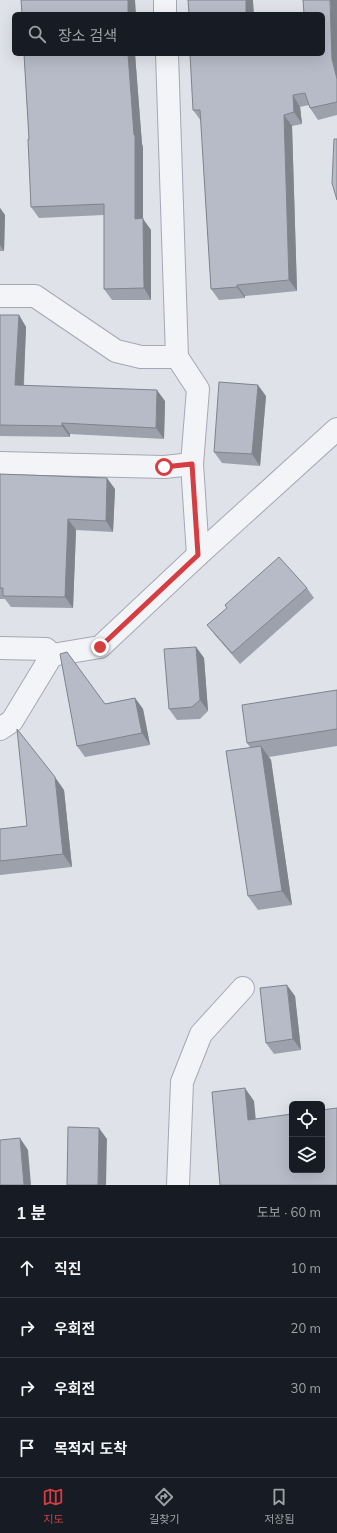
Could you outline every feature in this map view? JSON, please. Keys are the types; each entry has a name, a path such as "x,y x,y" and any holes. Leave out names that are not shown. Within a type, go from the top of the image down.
{"street":[{"path":"165,0 165,12"},
{"path":"167,56 177,357 198,389 192,464 198,555"},
{"path":"0,296 35,296 116,351 141,357 177,357"},
{"path":"0,729 12,721 52,655 100,647 198,555 337,429"},
{"path":"0,464 164,467 192,464"},
{"path":"0,648 46,649 52,655"},
{"path":"178,1185 182,1082 201,1034 244,988"}],"building":[{"path":"21,0 128,0 128,12 22,12"},
{"path":"188,0 246,0 246,12 189,12"},
{"path":"303,0 330,0 332,59 337,79 337,102 310,108 305,93 293,95 294,112 284,115 289,280 211,289 200,110 193,110 190,56 325,56 325,12 304,12"},
{"path":"24,56 128,56 135,135 135,219 143,218 144,288 104,289 104,204 31,207"},
{"path":"334,139 337,139 337,200 332,183"},
{"path":"0,315 19,315 15,385 157,390 156,428 62,423 62,426 0,425"},
{"path":"219,382 258,385 252,454 214,452"},
{"path":"0,474 107,478 106,521 68,519 65,597 3,596 3,588 0,588"},
{"path":"279,557 307,588 232,653 207,625 227,608 225,605"},
{"path":"196,647 200,700 192,707 169,709 164,649"},
{"path":"67,652 105,704 135,698 142,733 77,746 60,654"},
{"path":"337,690 337,729 247,743 242,705"},
{"path":"17,729 55,777 63,854 0,861 0,829 27,826"},
{"path":"261,746 282,891 248,896 226,751"},
{"path":"287,985 293,1039 266,1043 260,988"},
{"path":"245,1088 248,1120 289,1114 289,1173 325,1173 325,1110 337,1108 337,1185 220,1185 212,1092"},
{"path":"68,1127 99,1128 98,1185 67,1185"},
{"path":"20,1138 24,1185 0,1185 0,1140"}],"route":[{"path":"100,647 198,555 192,464 164,467"}]}
